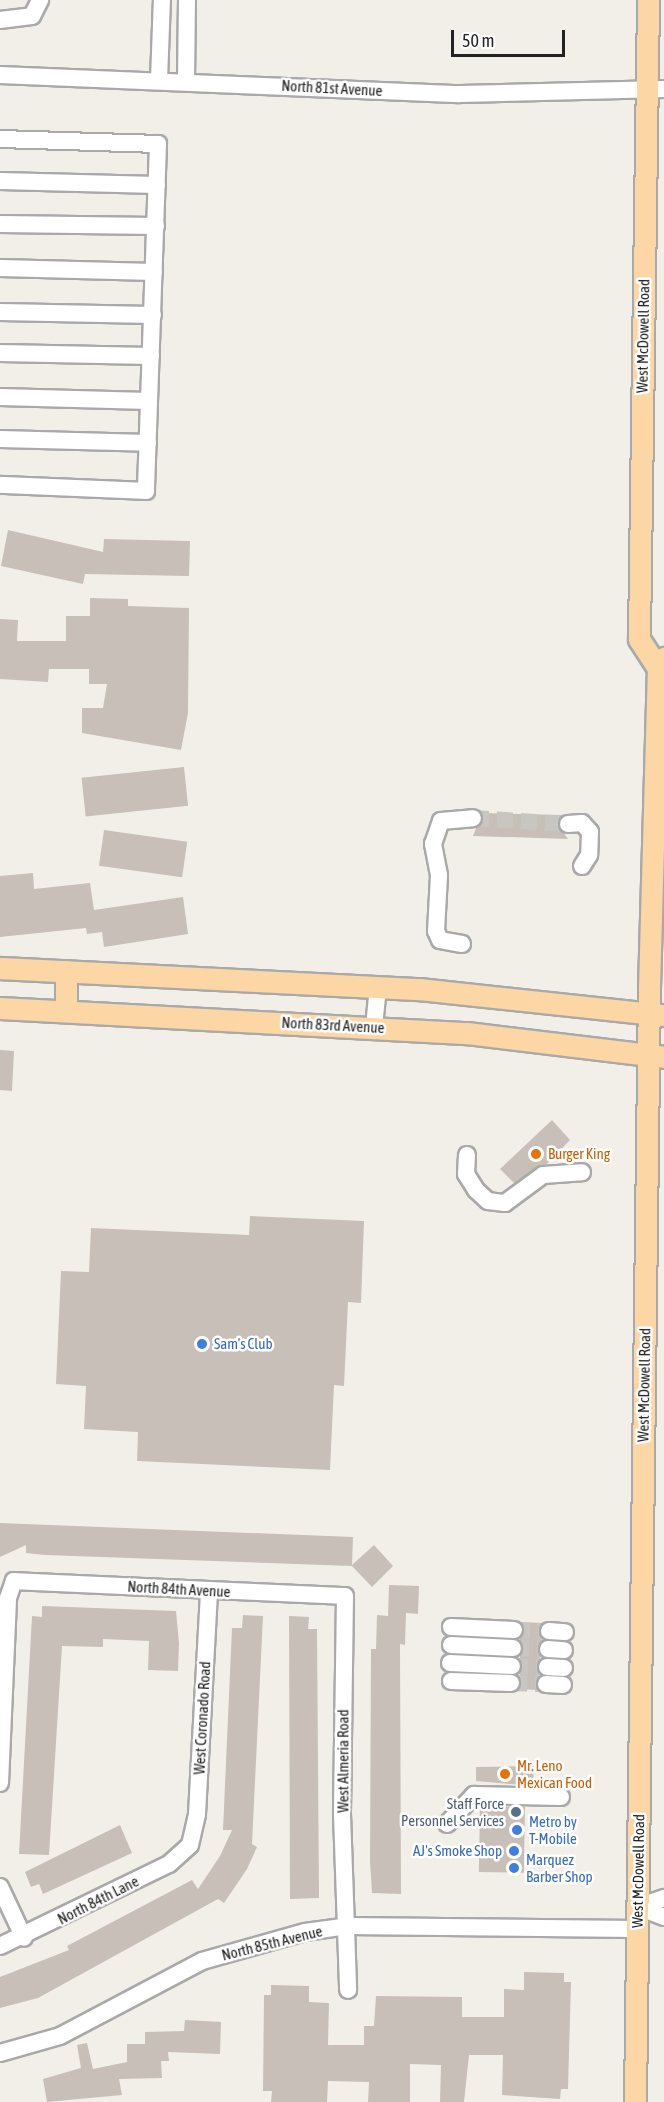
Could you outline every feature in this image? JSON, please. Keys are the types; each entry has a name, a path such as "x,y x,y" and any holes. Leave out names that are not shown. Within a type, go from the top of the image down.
{"main road":[{"name":"West McDowell Road","path":"635,2102 656,1055 661,663 639,639 656,89 648,0"},
{"path":"0,968 378,986 656,1014"},
{"path":"66,971 66,1010"},
{"name":"North 83rd Avenue","path":"0,1008 374,1027 656,1055"}],"street":[{"path":"0,20 32,16 40,0"},
{"path":"159,80 162,0"},
{"path":"186,81 187,0"},
{"name":"North 81st Avenue","path":"0,75 460,94 656,89"},
{"path":"0,139 158,144 146,491 0,485"},
{"path":"0,181 157,184"},
{"path":"0,224 156,226"},
{"path":"0,268 154,272"},
{"path":"0,312 153,315"},
{"path":"0,353 151,356"},
{"path":"0,397 149,401"},
{"path":"0,440 148,443"},
{"path":"462,944 440,940 436,931 439,875 433,844 441,820 473,819"},
{"path":"568,824 582,823 590,832 589,855 582,866"},
{"path":"374,1027 378,986"},
{"path":"467,1155 466,1174 488,1201 513,1200 552,1172 582,1172"},
{"name":"North 84th Avenue","path":"0,1783 8,1598 14,1581 345,1596"},
{"name":"West Coronado Road","path":"190,1845 197,1814 209,1590"},
{"name":"West Almeria Road","path":"345,1596 342,1814 348,1926 348,1990"},
{"path":"452,1627 513,1630"},
{"path":"451,1646 513,1648"},
{"path":"450,1663 512,1674 451,1681"},
{"path":"447,1824 474,1795 561,1797"},
{"name":"North 84th Lane","path":"0,1946 24,1938 169,1864 190,1845"},
{"path":"0,1887 24,1938"},
{"path":"638,1906 664,1898"},
{"path":"638,1906 664,1917"},
{"name":"North 85th Avenue","path":"0,2053 60,2036 202,1960 305,1932 348,1926 638,1929"}],"building":[{"path":"8,530 103,552 104,539 190,541 189,576 85,574 83,584 1,566"},
{"path":"90,598 128,599 128,606 189,608 188,713 181,750 82,733 82,708 103,708 107,684 89,684 89,669 49,669 48,682 0,679 0,619 18,620 17,641 66,641 66,616 90,616"},
{"path":"184,767 188,806 86,817 82,778"},
{"path":"482,813 562,815 558,825 568,839 473,836"},
{"path":"104,830 187,842 182,877 99,866"},
{"path":"33,873 34,889 90,883 94,910 183,897 188,934 104,947 102,932 87,934 86,928 0,937 0,876"},
{"path":"0,1050 14,1051 12,1091 0,1090"},
{"name":"Burger King","path":"552,1120 570,1140 548,1163 514,1183 500,1169"},
{"name":"Sam's Club","path":"250,1216 364,1221 361,1303 348,1302 344,1386 334,1385 330,1470 137,1461 138,1432 84,1429 86,1386 56,1384 61,1271 89,1272 91,1228 249,1235"},
{"path":"0,1523 353,1537 352,1565 374,1545 393,1566 372,1587 352,1566 45,1555 26,1553 26,1545 0,1557"},
{"path":"389,1585 419,1586 418,1614 406,1613 405,1645 400,1644 401,1894 372,1893 370,1861 371,1649 376,1649 377,1615 388,1616"},
{"path":"42,1606 176,1611 179,1643 178,1671 148,1670 149,1641 103,1639 103,1647 62,1646 49,1855 19,1854 32,1616 42,1617"},
{"path":"243,1615 263,1616 252,1844 257,1847 247,1869 224,1903 218,1899 38,1998 0,2008 0,1977 69,1950 67,1946 192,1880 198,1889 220,1856 232,1830 223,1830 232,1628 242,1628"},
{"path":"289,1616 309,1617 308,1629 317,1629 319,1898 290,1899"},
{"path":"520,1622 543,1623 537,1690 520,1689"},
{"name":"Mr. Leno Mexican Food","path":"534,1766 533,1786 476,1781 476,1767"},
{"path":"480,1806 525,1807 524,1873 479,1872"},
{"path":"120,1825 132,1853 43,1894 39,1884 31,1887 25,1872"},
{"path":"524,1972 564,1973 564,1982 571,1982 568,2089 561,2089 560,2099 502,2095 503,2055 469,2055 464,2102 440,2102 441,2065 410,2064 410,2102 368,2102 369,2082 328,2081 327,2102 271,2102 272,2091 263,2091 264,1995 271,1995 271,1985 309,1986 309,2002 329,2003 328,2045 364,2045 364,2026 374,2026 376,1996 462,1997 462,2017 504,2017 504,1989 524,1990"},
{"path":"185,2020 221,2022 220,2054 168,2052 169,2061 161,2061 162,2078 119,2079 122,2095 47,2102 43,2079 81,2068 77,2045 87,2043 93,2069 127,2062 127,2044 145,2044 145,2032 184,2031"}],"tunnel":[{"path":"473,818 568,824"},
{"path":"514,1630 549,1631"},
{"path":"513,1648 548,1649"},
{"path":"512,1666 547,1667"},
{"path":"511,1683 546,1684"}],"place":[{"name":"Burger King","path":"536,1154"},
{"name":"Sam's Club","path":"202,1344"},
{"name":"Mr. Leno Mexican Food","path":"505,1774"},
{"name":"Staff Force Personnel Services","path":"516,1812"},
{"name":"Metro by T-Mobile","path":"517,1830"},
{"name":"AJ's Smoke Shop","path":"514,1851"},
{"name":"Marquez Barber Shop","path":"514,1868"}]}
